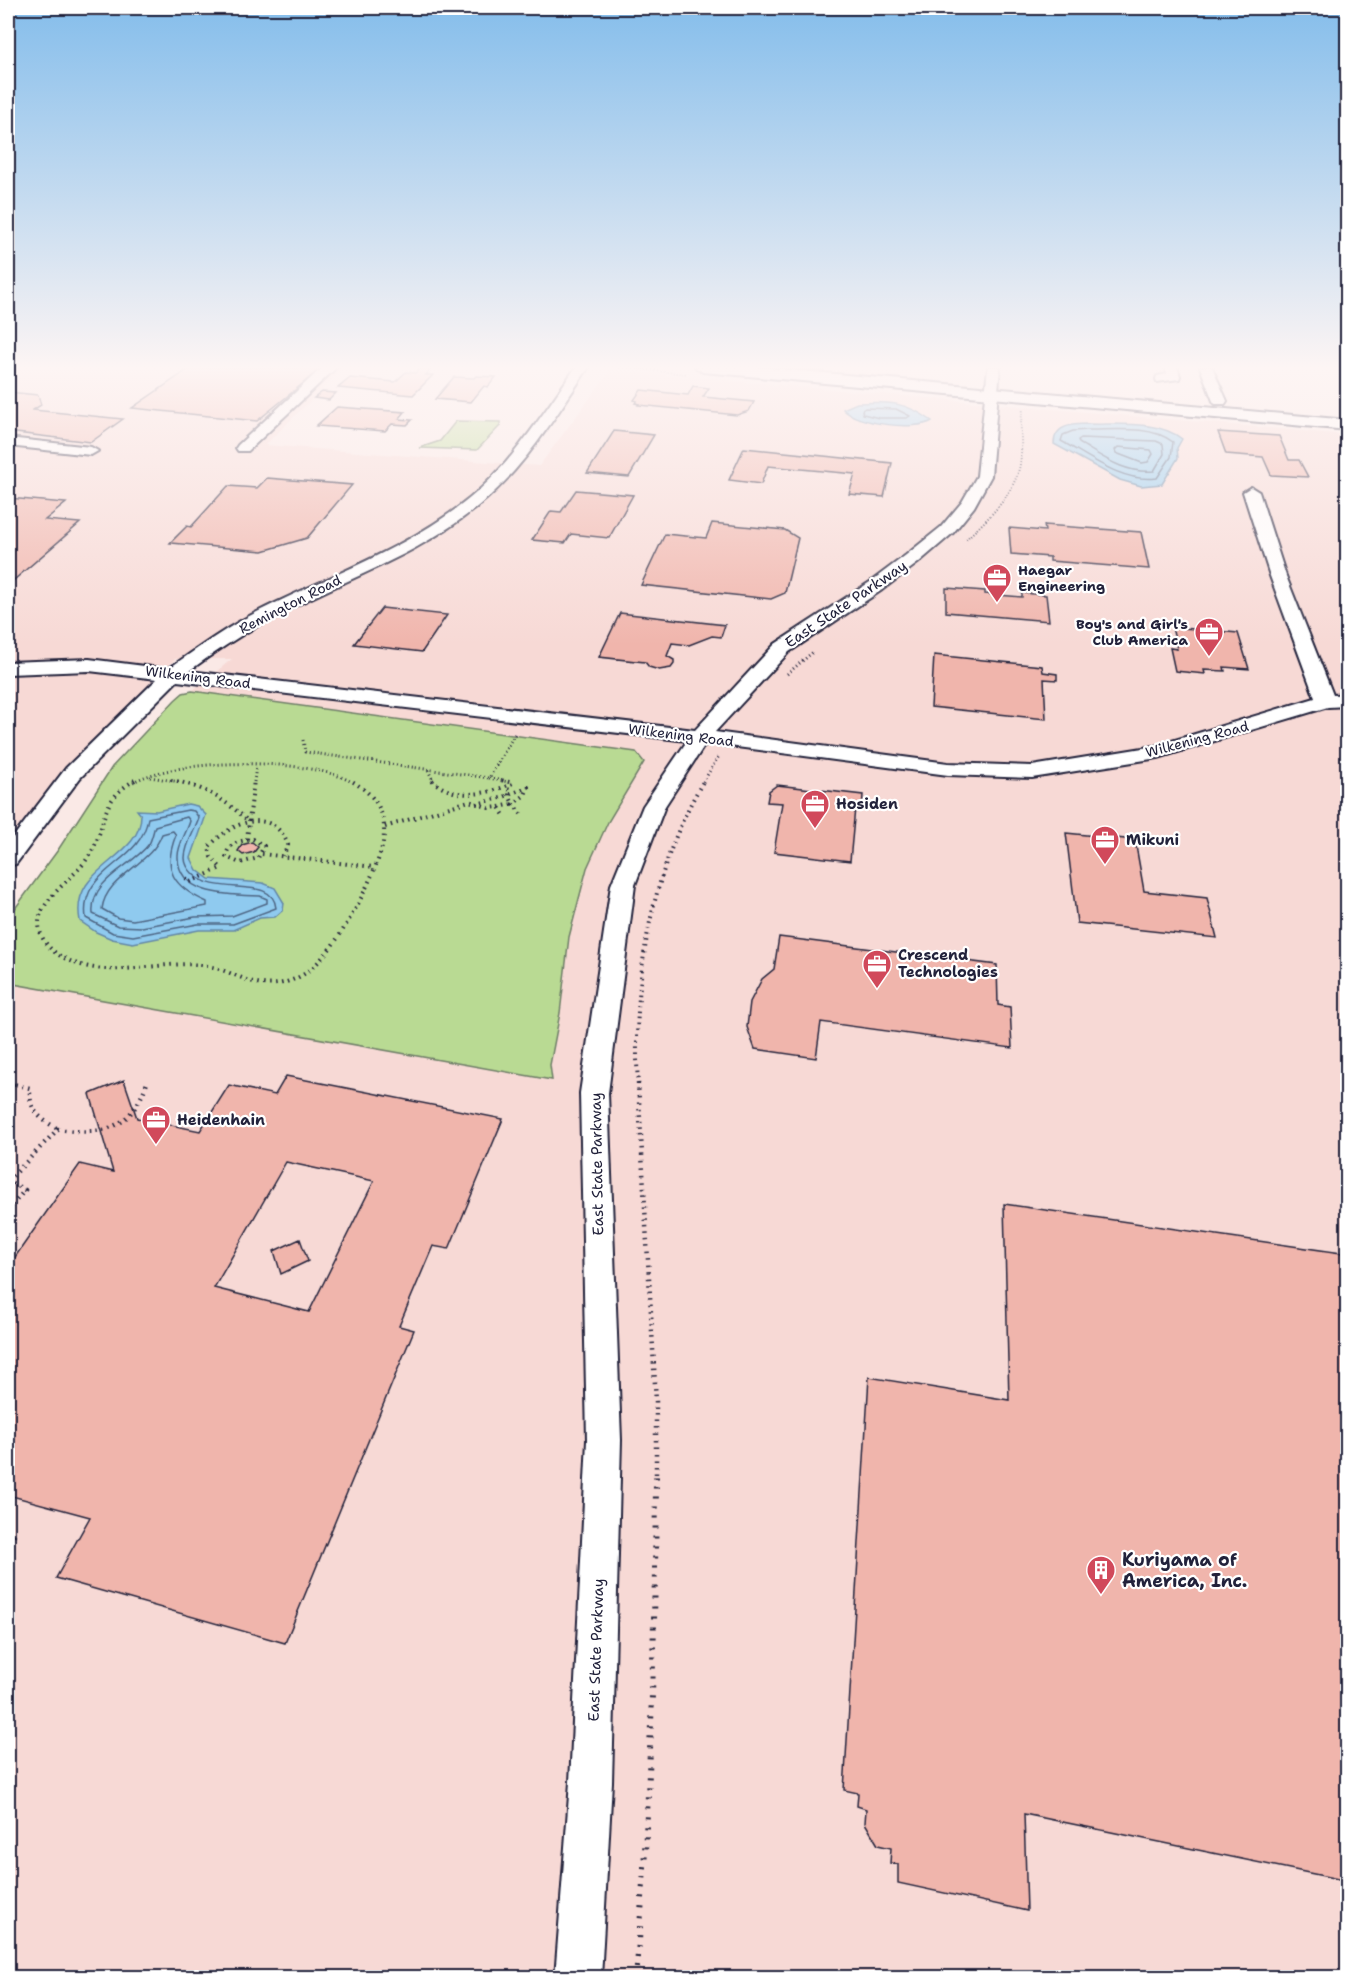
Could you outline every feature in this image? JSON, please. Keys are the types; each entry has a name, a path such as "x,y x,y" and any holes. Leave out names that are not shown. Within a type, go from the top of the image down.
{"street":[{"name":"Remington Road","path":"8,859 73,773 173,674 205,651 264,615 435,531 476,501 507,471 515,460"},
{"name":"East State Parkway","path":"578,1977 591,1782 604,1440 594,1093 623,885 654,806 709,748 782,648 876,586 947,530 969,504 984,476 986,460"},
{"path":"1251,492 1278,576 1326,701"},
{"name":"Wilkening Road","path":"8,668 89,664 709,748 948,769 1032,772 1158,752 1326,701 1347,700"}],"path":[{"path":"489,778 516,732"},
{"path":"303,740 304,752 489,778 513,783 505,788 480,794 453,792 440,788 429,778 428,770"},
{"path":"636,1977 646,1861 654,1627 656,1402 637,1081 637,1023 648,927 662,869 682,819 700,785 709,748"},
{"path":"247,839 256,766"},
{"path":"182,767 304,768 346,778 359,786 371,798 385,826 382,851 347,923 309,971 285,984 263,985 246,982 204,965 185,964 102,970 69,964 48,947 39,927 40,916 48,903 89,857 95,845 104,813 112,798 134,782 149,777 182,767"},
{"path":"149,777 187,783 209,790 230,802 249,822"},
{"path":"385,826 469,801 475,804 489,808 513,804 525,795 528,787 475,804"},
{"path":"505,788 510,790 508,795 521,814"},
{"path":"499,807 505,817"},
{"path":"186,878 190,882 221,868 211,857 209,847 225,829 249,822 276,826 288,845 283,856"},
{"path":"262,854 264,846 262,842 247,839 230,846 226,858 234,862 246,863 262,854 374,867"},
{"path":"8,1083 30,1088 29,1104 36,1117 58,1129 84,1134 112,1128 137,1108 147,1083"},
{"path":"8,1210 25,1190 8,1181 58,1129"},
{"path":"8,1544 16,1529"}],"shaded area":[{"path":"8,460 456,460 539,466 544,460 1347,460 1347,1977 8,1977 8,918 58,850 112,767 175,700 192,691 232,659 175,659 63,773 8,843"}],"green space":[{"path":"192,691 636,752 644,762 608,822 587,868 569,937 560,1013 550,1065 552,1080 8,983 8,918 58,850 112,767 175,700 183,693"}],"water":[{"path":"1083,460 1177,460 1162,484 1141,486 1120,480"},
{"path":"188,804 197,806 206,815 191,858 197,870 209,879 263,883 275,888 284,903 283,910 275,917 260,918 233,930 199,930 133,943 112,939 80,921 79,902 85,887 94,875 130,843 138,830 141,815 137,810 157,811"}],"building":[{"path":"596,460 639,460 629,477 587,473"},
{"path":"739,460 859,460 892,463 884,497 849,494 855,474 768,466 761,484 729,480"},
{"path":"1264,460 1299,460 1308,477 1271,475"},
{"path":"267,478 352,485 307,538 263,551 170,543 187,526 191,527 228,486 257,488"},
{"path":"576,490 633,495 609,538 571,534 565,543 532,540 551,511 561,512"},
{"path":"8,498 66,503 45,520 80,523 8,585"},
{"path":"712,523 785,530 798,538 785,593 771,599 641,585 665,534 706,538"},
{"path":"1044,525 1141,532 1149,569 1050,561 1050,557 1011,554 1009,528 1045,531"},
{"name":"Haegar Engineering","path":"946,588 1022,597 1022,593 1046,595 1049,621 946,612"},
{"path":"382,608 447,615 422,652 354,644"},
{"path":"620,613 725,625 721,637 712,636 689,645 672,643 667,656 674,660 674,664 671,668 659,670 649,667 645,662 599,657"},
{"name":"Boy's and Girl's Club America","path":"1172,627 1238,633 1249,669 1224,667 1225,671 1204,670 1205,674 1175,671 1170,648 1177,649"},
{"path":"934,655 1042,666 1043,672 1057,674 1057,680 1044,679 1046,719 931,707"},
{"name":"Hosiden","path":"777,785 863,795 862,809 855,808 850,861 774,852 782,803 767,802 769,791"},
{"name":"Mikuni","path":"1066,833 1135,840 1144,891 1207,898 1217,938 1077,923"},
{"path":"252,842 258,847 254,852 243,855 238,851 242,845"},
{"name":"Crescend Technologies","path":"779,937 997,965 998,1005 1010,1007 1012,1048 821,1022 816,1058 755,1049 747,1027 750,1002 762,979 774,969"},
{"path":"286,1076 503,1119 449,1249 433,1246 399,1326 414,1330 285,1643 56,1578 90,1517 8,1495 8,1267 80,1164 113,1172 90,1094 124,1080 137,1118 200,1131 229,1085 275,1095","holes":["286,1162 374,1181 309,1312 214,1288"]},
{"name":"Kuriyama of America, Inc.","path":"1004,1204 1348,1254 1348,1881 1024,1814 1027,1911 898,1883 898,1864 890,1863 891,1848 878,1845 865,1823 866,1809 857,1806 858,1793 844,1790 869,1377 1009,1400"},
{"path":"300,1239 308,1261 281,1274 274,1251"}],"place":[{"name":"Haegar Engineering","path":"997,604"},
{"name":"Boy's and Girl's Club America","path":"1209,658"},
{"name":"Hosiden","path":"815,830"},
{"name":"Mikuni","path":"1105,866"},
{"name":"Crescend Technologies","path":"877,990"},
{"name":"Heidenhain","path":"156,1146"},
{"name":"Kuriyama of America, Inc.","path":"1101,1596"}]}
